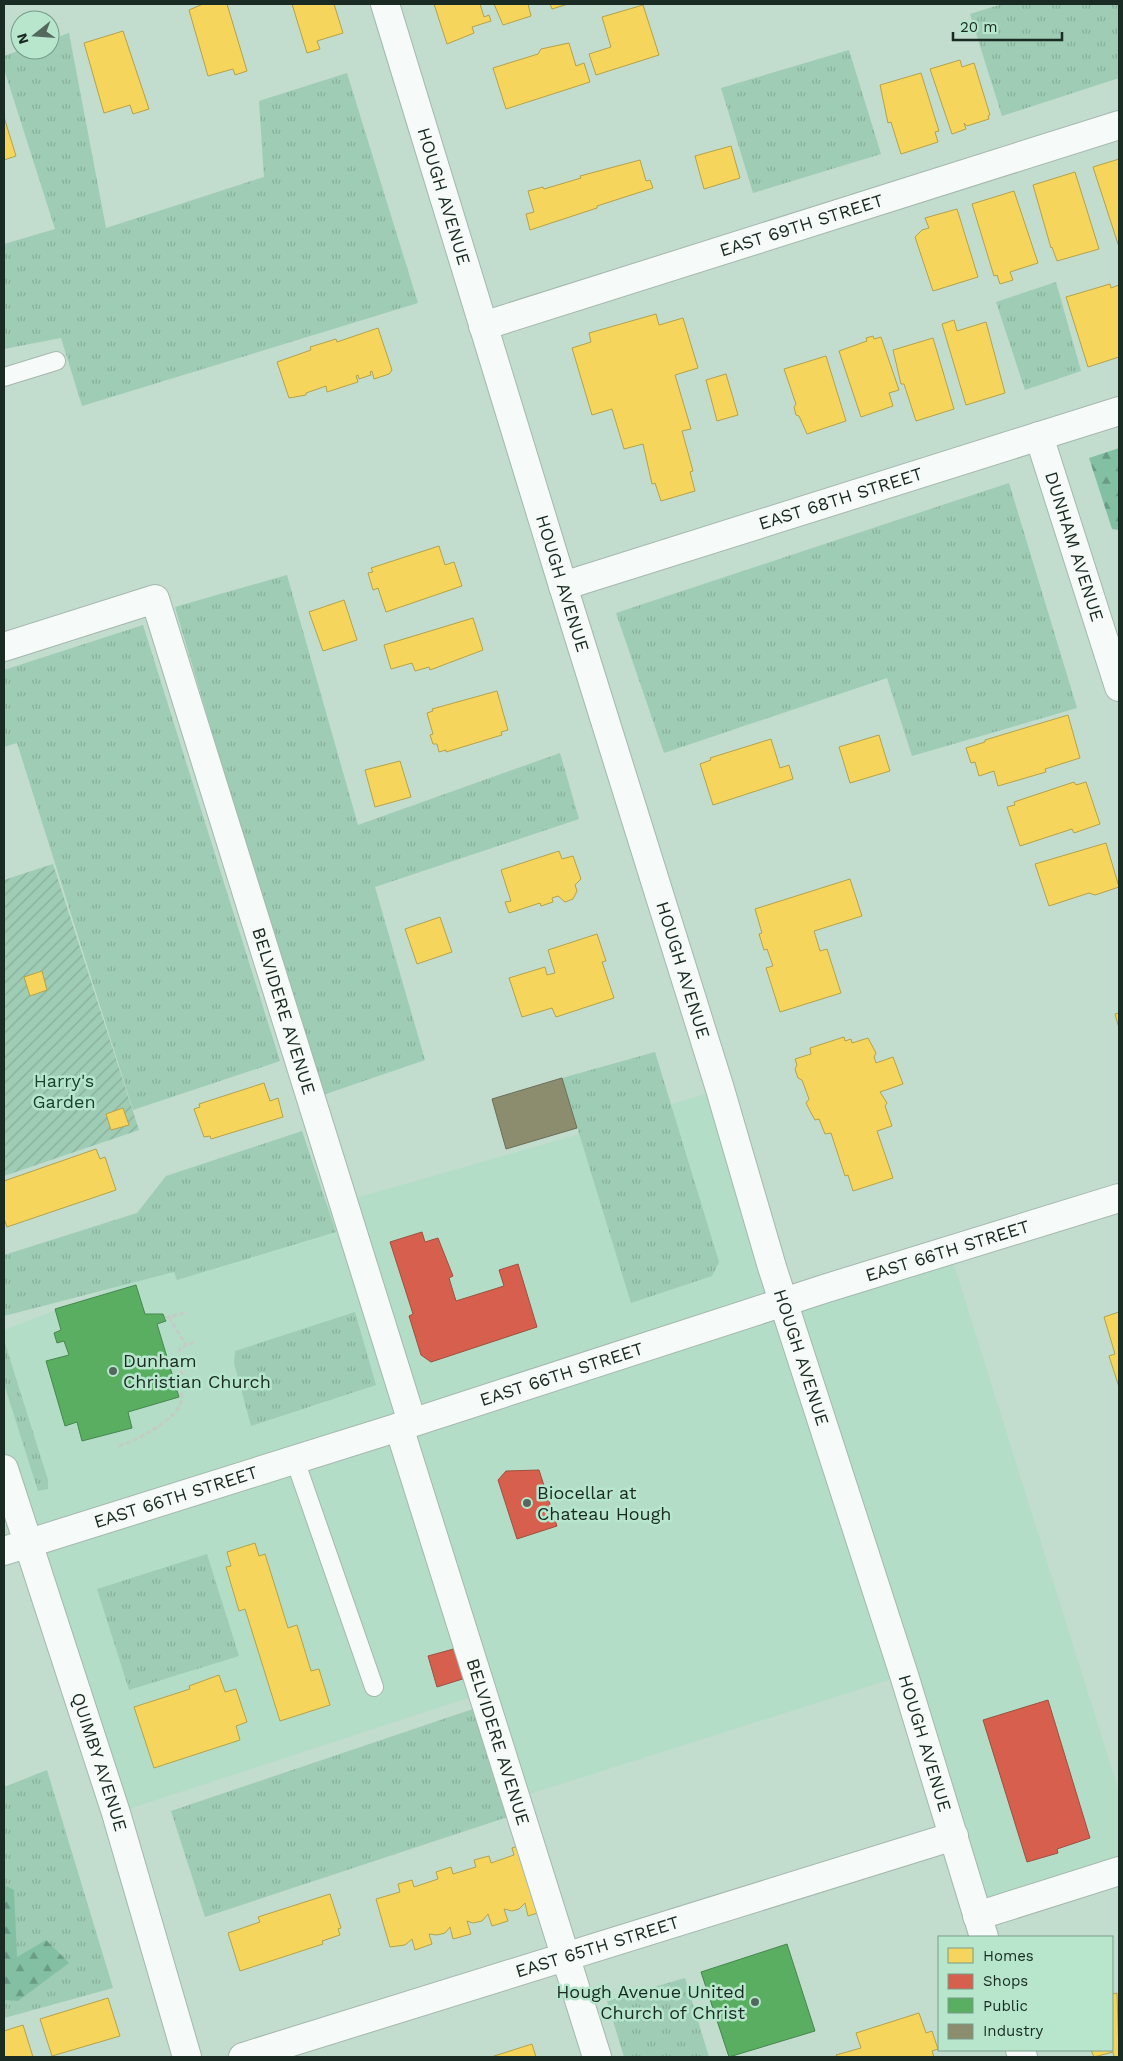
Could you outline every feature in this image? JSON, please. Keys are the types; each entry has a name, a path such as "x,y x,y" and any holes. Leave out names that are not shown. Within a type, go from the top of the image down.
{"street":[{"name":"HOUGH AVENUE","path":"384,4 720,1089 784,1303 901,1666 981,1926"},
{"name":"EAST 69TH STREET","path":"483,326 1119,125"},
{"name":"EAST 68TH STREET","path":"563,586 1119,410"},
{"name":"DUNHAM AVENUE","path":"1039,436 1119,687"},
{"name":"BELVIDERE AVENUE","path":"4,647 155,599 597,2057"},
{"name":"EAST 66TH STREET","path":"15,1548 1119,1198"},
{"name":"QUIMBY AVENUE","path":"4,1469 15,1548 116,1813 187,2057"},
{"name":"EAST 65TH STREET","path":"243,2057 568,1958 954,1836"},
{"path":"981,1926 1119,1871"}],"lane":[{"path":"4,377 56,361"},
{"path":"295,1460 374,1687"}],"path":[{"path":"186,1345 167,1318 187,1312"},
{"path":"119,1446 132,1442 176,1412 181,1402 180,1348 196,1341"}],"shaded area":[{"path":"720,1089 784,1303 950,1252 1119,1792 1119,1871 977,1916 904,1675 517,1798 483,1693 116,1813 4,1469 4,1330 328,1206 576,1135"}],"green space":[{"path":"1002,4 1119,4 1119,78 1002,116 970,14"},
{"path":"69,33 106,228 264,177 259,101 347,73 418,303 82,406 61,338 4,349 4,244 55,229 4,69 4,56 10,54 10,60 60,60 60,36"},
{"path":"849,50 881,154 753,193 721,88"},
{"path":"1056,282 1081,371 1025,390 996,302"},
{"path":"1119,448 1119,530 1112,529 1089,458"},
{"path":"1009,483 1077,708 912,756 887,678 664,753 616,613"},
{"path":"287,575 358,825 560,753 579,819 375,887 425,1060 320,1096 175,607"},
{"path":"143,625 280,1061 133,1110 17,743 4,747 4,670"},
{"name":"Harry's Garden","path":"53,864 139,1130 4,1176 4,880"},
{"path":"655,1052 719,1262 712,1276 631,1303 562,1078"},
{"path":"302,1131 336,1232 177,1280 174,1272 4,1316 4,1255 137,1213 166,1176"},
{"path":"355,1312 376,1385 251,1426 234,1363 235,1351"},
{"path":"4,1340 48,1480 48,1489 38,1491 4,1384"},
{"path":"207,1554 239,1656 129,1690 97,1589"},
{"path":"473,1709 511,1816 205,1917 171,1811"},
{"path":"47,1770 113,1988 4,2018 4,1787"},
{"path":"4,1885 14,1890 17,1957 46,1940 69,1963 18,2001 4,2000"},
{"path":"685,1978 709,2057 624,2057 607,2001"}],"building: Homes":[{"path":"203,4 227,4 247,71 235,75 233,69 208,76 189,10"},
{"path":"292,4 334,4 343,33 317,41 320,49 307,53"},
{"path":"434,4 480,4 484,17 489,15 491,21 472,27 474,33 447,44"},
{"path":"494,4 528,4 531,16 503,25"},
{"path":"550,4 568,4 552,9"},
{"path":"643,5 659,55 596,75 589,54 611,47 602,17"},
{"path":"123,31 149,109 133,114 130,105 104,113 84,43"},
{"path":"569,43 576,66 584,63 590,82 506,109 493,68 538,54 541,49"},
{"path":"960,60 962,67 974,63 990,115 988,116 989,119 967,126 964,123 966,129 952,134 930,69"},
{"path":"921,73 939,131 935,132 938,142 901,154 891,122 888,123 880,85"},
{"path":"4,117 16,156 4,160"},
{"path":"731,146 740,178 704,189 695,156"},
{"path":"1119,159 1119,247 1093,167"},
{"path":"640,160 646,181 650,180 653,188 530,230 526,214 534,212 528,191 543,187 544,189 581,178 580,176"},
{"path":"1075,172 1099,249 1057,261 1051,248 1033,185"},
{"path":"1014,191 1038,263 1010,272 1013,280 1000,284 997,275 994,276 972,204"},
{"path":"957,209 978,277 933,291 915,237 922,230 929,228 925,218"},
{"path":"1110,284 1111,288 1119,285 1119,357 1088,367 1066,297"},
{"path":"656,314 659,325 683,318 698,368 675,375 691,429 682,431 693,471 690,472 695,491 661,501 655,483 652,484 643,444 624,449 612,409 592,415 572,348 591,342 589,333"},
{"path":"954,320 957,331 986,322 1005,393 966,405 942,324"},
{"path":"378,328 392,370 389,374 374,379 372,371 370,372 371,375 359,379 358,375 356,376 358,382 327,392 326,386 306,393 306,395 289,398 277,362 311,350 310,347 336,339 337,342"},
{"path":"873,336 874,339 881,337 899,390 889,393 893,406 861,417 839,351 867,341 866,338"},
{"path":"933,338 954,409 916,421 904,384 901,384 893,350"},
{"path":"826,356 846,421 807,434 799,416 796,415 794,407 796,404 784,369"},
{"path":"726,374 738,415 717,421 706,380"},
{"path":"439,546 445,565 454,562 462,586 386,612 378,588 373,590 368,573 373,572 371,568"},
{"path":"344,600 357,640 323,651 309,612"},
{"path":"473,618 483,650 430,670 429,667 415,671 412,663 391,669 384,645"},
{"path":"497,691 508,730 501,732 502,735 446,752 446,750 439,752 437,744 433,744 430,735 433,734 427,713 433,711 432,709"},
{"path":"1068,715 1080,758 1045,769 1046,772 998,786 994,771 979,776 975,762 971,763 966,748 985,742 985,740"},
{"path":"879,735 890,771 850,783 839,747"},
{"path":"771,739 780,768 789,765 793,779 713,805 700,764 711,760 710,758"},
{"path":"400,761 411,797 375,807 365,770"},
{"path":"1074,782 1076,785 1086,782 1100,824 1074,833 1072,829 1020,846 1007,807 1015,805 1014,802"},
{"path":"1106,843 1119,887 1095,895 1089,893 1049,906 1035,864"},
{"path":"559,851 562,859 573,856 581,879 575,885 577,891 573,899 565,902 558,896 552,898 553,902 541,906 540,903 509,913 505,902 511,901 501,870"},
{"path":"850,879 862,916 814,931 820,951 827,949 841,993 780,1012 766,968 773,966 767,949 764,950 759,934 762,933 755,909"},
{"path":"440,917 452,952 417,964 405,929"},
{"path":"597,934 606,961 602,962 614,998 556,1017 552,1008 522,1017 509,978 545,967 547,975 555,973 548,950"},
{"path":"42,971 47,990 30,996 24,977"},
{"path":"1119,1013 1119,1028 1115,1014"},
{"path":"844,1037 845,1041 851,1039 852,1043 868,1038 876,1053 874,1057 876,1063 893,1057 903,1084 880,1092 887,1103 885,1106 892,1126 877,1131 893,1178 853,1191 848,1175 845,1176 831,1133 825,1134 819,1119 815,1120 806,1103 809,1099 802,1080 798,1078 795,1069 797,1065 795,1059 811,1054 810,1048"},
{"path":"264,1083 270,1101 278,1098 283,1117 211,1139 210,1136 204,1137 194,1109 200,1107 199,1104"},
{"path":"123,1108 129,1125 111,1130 106,1114"},
{"path":"96,1149 100,1159 105,1157 116,1190 7,1227 4,1218 4,1181"},
{"path":"1119,1312 1119,1387 1109,1356 1115,1354 1104,1317"},
{"path":"255,1543 259,1556 265,1554 288,1628 297,1625 311,1671 319,1669 330,1705 280,1721 245,1609 239,1611 226,1567 231,1566 227,1552"},
{"path":"219,1675 225,1692 236,1689 247,1722 236,1726 240,1740 154,1768 134,1707 190,1689 189,1686"},
{"path":"527,1843 550,1909 528,1916 525,1903 519,1909 512,1911 504,1909 508,1921 492,1926 488,1914 482,1921 473,1923 467,1921 471,1934 453,1939 450,1927 445,1933 429,1934 432,1944 415,1950 412,1939 405,1945 390,1947 376,1899 400,1892 398,1884 412,1880 414,1887 438,1879 436,1872 451,1867 453,1874 476,1867 474,1860 489,1856 491,1863 514,1855 512,1848"},
{"path":"330,1894 341,1928 338,1929 340,1935 322,1941 323,1944 240,1971 228,1933 260,1922 258,1917"},
{"path":"1117,1993 1119,2057 1114,2057 1113,2052 1094,2057 1091,2051 1113,2051 1113,1994"},
{"path":"108,1998 120,2036 52,2056 40,2019"},
{"path":"919,2013 926,2033 932,2031 938,2049 932,2051 934,2057 837,2057 836,2055 861,2048 856,2033"},
{"path":"23,2025 33,2057 4,2057 4,2031"},
{"path":"532,2044 536,2057 491,2057"}],"building: Shops":[{"path":"422,1232 425,1242 438,1238 453,1276 449,1278 456,1301 504,1286 499,1270 518,1264 537,1327 431,1362 421,1355 409,1316 413,1314 390,1242"},
{"name":"Biocellar at Chateau Hough","path":"539,1470 557,1526 517,1539 498,1480 506,1471"},
{"path":"461,1647 469,1677 437,1687 428,1656"},
{"path":"1048,1700 1090,1838 1057,1849 1058,1853 1027,1862 983,1720"}],"building: Public":[{"path":"136,1285 145,1314 163,1314 166,1321 157,1324 179,1397 128,1412 132,1428 82,1441 77,1422 65,1426 46,1361 69,1355 64,1341 57,1343 54,1333 61,1330 55,1309"},
{"path":"787,1944 815,2031 729,2057 701,1972"}],"building: Industry":[{"path":"562,1078 577,1128 506,1149 492,1099"}],"place":[{"name":"Dunham Christian Church","path":"113,1371"},
{"name":"Biocellar at Chateau Hough","path":"527,1503"},
{"name":"Hough Avenue United Church of Christ","path":"755,2002"}]}
